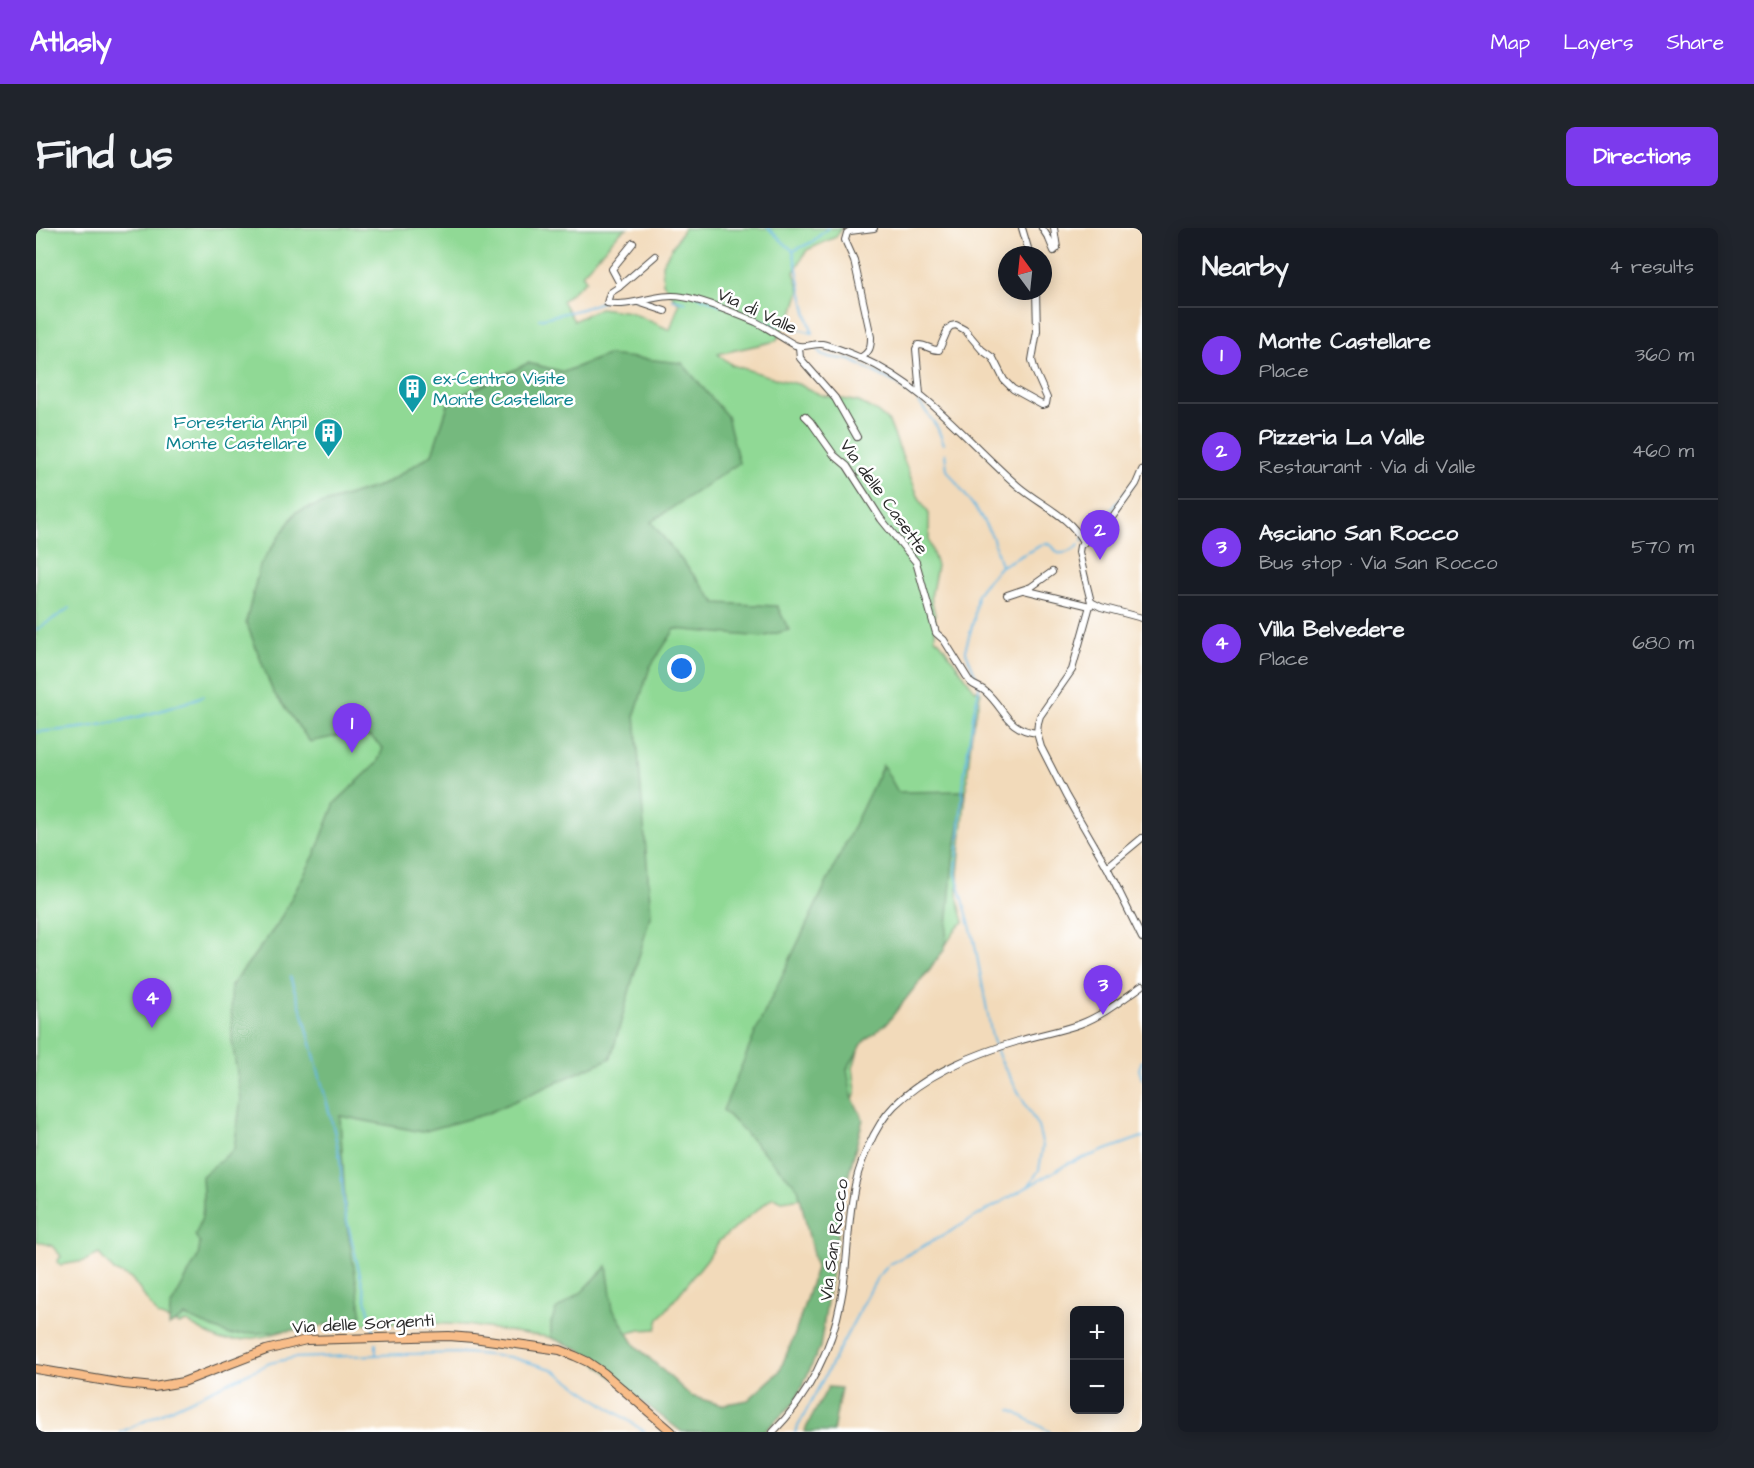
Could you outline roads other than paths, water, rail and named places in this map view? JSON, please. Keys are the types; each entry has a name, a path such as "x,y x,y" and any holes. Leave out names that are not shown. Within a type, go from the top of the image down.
{"main road":[{"name":"Via delle Sorgenti","path":"36,1369 154,1387 183,1382 272,1348 306,1340 429,1336 473,1338 560,1350 576,1356 604,1373 672,1432"}],"street":[{"path":"860,358 870,348 871,336 854,260 845,240 850,231 874,228"},
{"path":"1022,228 1027,246"},
{"path":"1042,228 1053,250 1057,249 1054,228"},
{"path":"619,287 619,282 612,269 633,243"},
{"path":"619,287 655,256"},
{"name":"Via di Valle","path":"619,287 610,293 607,303 616,305 682,296 756,323 799,347 820,344 860,358 893,374 953,422 1029,496 1070,524 1082,539"},
{"path":"920,394 916,349 918,345 935,351 939,350 948,329 957,325 965,330 981,350 993,358 1004,380 1012,389 1042,405 1046,404 1047,398 1032,360 1038,331 1036,300"},
{"path":"637,302 665,311"},
{"name":"Via delle Casette","path":"799,347 800,358 835,398 857,437"},
{"name":"Via delle Casette","path":"805,416 834,454 847,466 881,519 916,562 936,633 944,640 970,682 984,690 1016,727 1037,733"},
{"path":"1141,473 1136,484 1111,519 1098,531 1082,539 1079,552 1091,604 1072,670 1040,716 1037,733 1041,747 1066,796 1107,867 1142,938"},
{"path":"1007,595 1036,584 1052,572"},
{"path":"1024,590 1091,604 1142,618"},
{"path":"1107,867 1142,838"},
{"name":"Via San Rocco","path":"773,1432 791,1414 806,1390 826,1348 835,1324 844,1283 853,1194 866,1154 879,1125 897,1103 946,1069 1000,1046 1084,1022 1142,986"}],"waterway":[{"path":"768,228 793,251"},
{"path":"793,251 812,242 828,228"},
{"path":"793,251 813,333"},
{"path":"696,295 721,305"},
{"path":"613,300 627,296 637,299"},
{"path":"673,299 686,302"},
{"path":"539,319 582,309 604,301"},
{"path":"752,317 771,325 788,324 813,333"},
{"path":"818,350 823,356 850,360 896,383 912,396"},
{"path":"919,402 937,427 944,444"},
{"path":"945,453 947,470 980,515 992,536 1001,566"},
{"path":"1082,540 1098,526 1134,483"},
{"path":"1028,1187 1039,1170 1043,1146 1038,1127 1000,1059 992,1037 974,940 956,874 964,776 979,690 966,647 974,619 977,594 1001,566 1046,543 1058,553 1070,552 1079,545"},
{"path":"36,630 70,608"},
{"path":"36,732 121,721 203,696"},
{"path":"290,977 304,1017 334,1130 340,1159 345,1213 374,1332"},
{"path":"1142,1061 1139,1069 1142,1079"},
{"path":"795,1432 877,1278 890,1264 1067,1164 1142,1137"},
{"path":"376,1343 376,1355"},
{"path":"121,1432 270,1363 293,1358 465,1353 510,1357 552,1369 645,1432"},
{"path":"1011,1410 1050,1432"}],"place":[{"name":"ex-Centro Visite Monte Castellare","path":"412,414"},
{"name":"Foresteria Anpil Monte Castellare","path":"328,458"},
{"name":"Pizzeria La Valle","path":"1100,560"},
{"name":"Monte Castellare","path":"352,753"},
{"name":"Asciano San Rocco","path":"1103,1015"},
{"name":"Villa Belvedere","path":"152,1028"}]}
